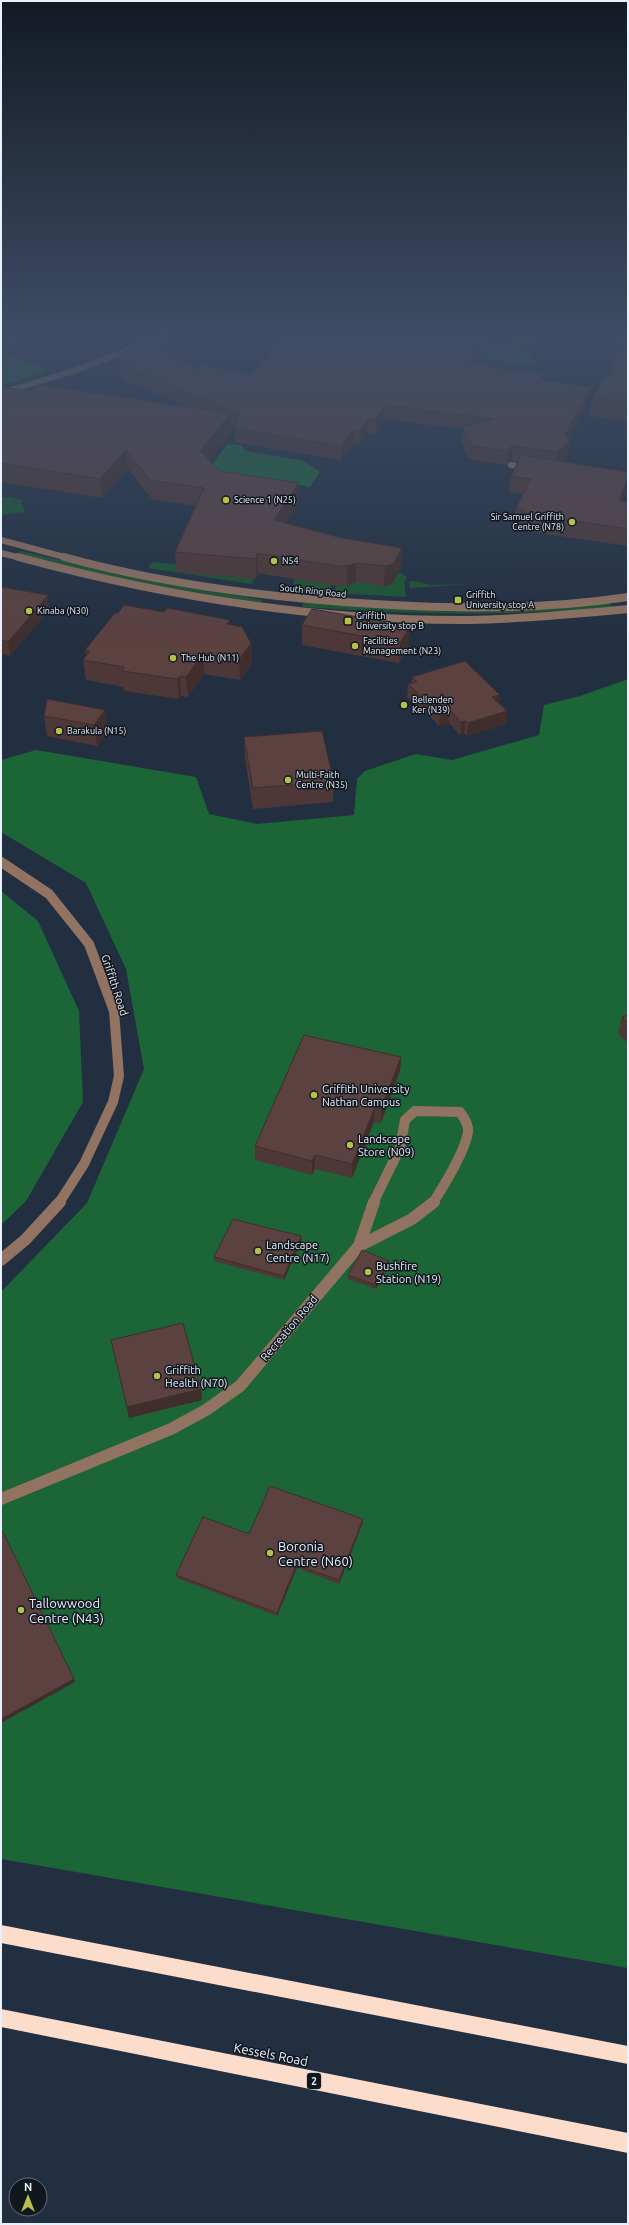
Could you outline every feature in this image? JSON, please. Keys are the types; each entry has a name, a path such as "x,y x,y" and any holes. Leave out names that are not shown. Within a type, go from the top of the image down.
{"highway":[{"path":"1,1934 628,2055"},
{"name":"Kessels Road","path":"1,2018 628,2143"}],"street":[{"path":"511,465 534,468"},
{"name":"South Ring Road","path":"1,540 91,565 179,582 325,602 486,608 594,602 628,597"},
{"name":"South Ring Road","path":"1,553 38,564 148,589 289,611 450,619 531,618 628,608"},
{"name":"Griffith Road","path":"1,862 49,894 89,944 114,1011 119,1076 113,1102 84,1164 58,1205 25,1240 1,1260"},
{"name":"Recreation Road","path":"1,1499 171,1429 206,1410 240,1386 359,1246 373,1203 400,1148 405,1120 414,1111 460,1112 466,1120 468,1131 465,1141 449,1176 432,1205 412,1219 359,1246"}],"green space":[{"path":"228,444 241,445 246,451 304,461 320,472 310,487 290,483 283,490 209,468"},
{"path":"1,496 23,500 21,503 25,512 1,515"},
{"path":"21,551 132,577 263,600 261,602 241,600 118,579 18,554"},
{"path":"152,562 180,565 177,572 254,578 252,584 148,568"},
{"path":"400,572 407,578 404,582 406,597 332,593 337,586 355,582 390,585"},
{"path":"295,579 332,585 327,593 324,594 300,591 299,588 293,584"},
{"path":"414,581 432,585 471,584 410,588 409,582"},
{"path":"304,602 425,610 609,603 613,607 535,612 419,613 302,607"},
{"name":"Griffith University Nathan Campus","path":"628,679 628,1968 1,1859 1,1292 87,1203 144,1069 126,969 86,883 1,832 1,760 36,750 196,777 209,814 257,824 354,815 357,779 365,771 416,754 452,760 539,735 544,705 580,696"},
{"path":"1,891 38,921 79,1011 83,1102 26,1201 1,1225"}],"building":[{"path":"1,436 212,436 200,451 220,471 299,483 274,520 342,538 402,548 393,564 385,566 356,563 347,566 337,566 257,553 256,559 175,552 204,488 150,480 126,450 100,479 1,463"},
{"path":"281,436 349,436 341,446"},
{"path":"466,436 566,436 570,441 557,452 513,446 509,448 508,451 474,446 469,443"},
{"path":"521,455 628,472 628,477 619,501 628,502 628,529 527,514 524,510 516,508 531,479 511,476"},
{"path":"1,587 48,595 8,642 1,640"},
{"path":"124,605 164,612 167,608 230,620 227,624 242,627 251,643 239,660 203,653 186,677 180,676 177,679 122,671 124,667 83,660 90,651 85,650 115,613 118,613"},
{"path":"312,609 410,626 400,643 302,625"},
{"path":"465,661 500,695 492,697 507,711 468,723 466,721 461,722 450,710 440,713 408,684 417,682 412,677"},
{"path":"47,699 105,710 94,725 44,716"},
{"path":"322,731 334,782 253,788 244,737"},
{"path":"628,1015 628,1024 622,1017"},
{"path":"304,1035 401,1057 381,1109 375,1107 352,1164 315,1155 312,1161 255,1146"},
{"name":"Landscape Centre (N17)","path":"233,1219 301,1236 284,1276 214,1257"},
{"name":"Bushfire Station (N19)","path":"362,1250 389,1261 376,1285 348,1275"},
{"name":"Griffith Health (N70)","path":"183,1323 201,1389 127,1407 111,1340"},
{"name":"Boronia Centre (N60)","path":"270,1486 363,1519 339,1580 296,1565 277,1613 176,1575 203,1517 249,1534"},
{"name":"Tallowwood Centre (N43)","path":"3,1532 74,1679 1,1719 1,1533"}],"place":[{"name":"Science 1 (N25)","path":"226,500"},
{"name":"Sir Samuel Griffith Centre (N78)","path":"572,522"},
{"name":"N54","path":"274,561"},
{"name":"Griffith University stop A","path":"458,600"},
{"name":"Kinaba (N30)","path":"29,611"},
{"name":"Griffith University stop B","path":"348,621"},
{"name":"Facilities Management (N23)","path":"355,646"},
{"name":"The Hub (N11)","path":"173,658"},
{"name":"Bellenden Ker (N39)","path":"404,705"},
{"name":"Barakula (N15)","path":"59,731"},
{"name":"Multi-Faith Centre (N35)","path":"288,780"},
{"name":"Griffith University Nathan Campus","path":"314,1095"},
{"name":"Landscape Store (N09)","path":"350,1145"},
{"name":"Landscape Centre (N17)","path":"258,1251"},
{"name":"Bushfire Station (N19)","path":"368,1272"},
{"name":"Griffith Health (N70)","path":"157,1376"},
{"name":"Boronia Centre (N60)","path":"270,1553"},
{"name":"Tallowwood Centre (N43)","path":"21,1610"}]}
